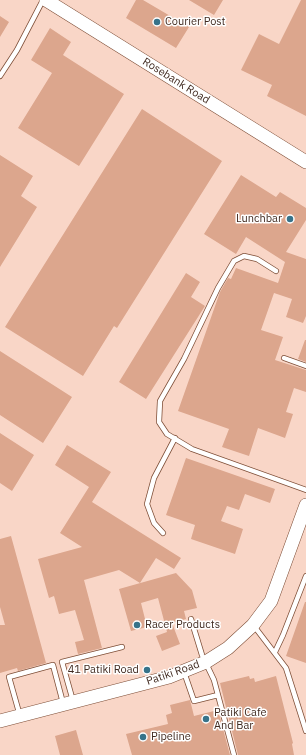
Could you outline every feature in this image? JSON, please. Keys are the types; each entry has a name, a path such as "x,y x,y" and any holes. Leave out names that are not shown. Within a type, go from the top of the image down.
{"main road":[{"name":"Rosebank Road","path":"44,0 306,162"},
{"name":"Patiki Road","path":"0,721 153,682 184,672 206,662 228,648 253,625 271,600 306,505"}],"lane":[{"path":"0,76 17,50 44,0"},
{"path":"276,271 257,259 244,256 234,261 218,288 184,359 160,401 159,422 167,434 192,449 306,490"},
{"path":"284,358 306,366"},
{"path":"163,533 154,523 147,504 154,478 175,438"},
{"path":"275,652 284,635 306,576"},
{"path":"191,619 202,655 214,680 234,755"},
{"path":"253,625 286,668 306,731"},
{"path":"68,704 62,662 122,648"},
{"path":"20,716 9,677 53,665 68,704"},
{"path":"184,672 194,701 218,695"}],"building":[{"name":"Courier Post","path":"136,0 143,0 189,27 176,48 126,18"},
{"name":"Courier Post","path":"189,0 223,0 214,15"},
{"path":"301,0 306,0 306,116 267,96 272,85 241,70 259,34 279,44"},
{"path":"0,16 9,22 0,37"},
{"path":"50,28 71,42 63,55 124,94 79,166 18,128 52,73 31,60"},
{"path":"142,109 222,161 117,328 114,326 83,376 5,327"},
{"path":"0,155 33,176 21,196 37,207 0,267"},
{"path":"241,175 276,197 280,192 306,208 306,220 286,252 306,259 306,316 303,323 286,317 292,299 274,293 261,330 283,337 275,360 306,370 306,392 294,388 286,412 293,414 285,438 258,428 249,456 222,447 229,429 178,411 220,292 228,278 231,279 236,268 278,283 285,262 246,237 236,254 204,234"},
{"path":"186,273 200,282 191,297 205,306 146,399 119,382"},
{"path":"306,340 306,362 298,359"},
{"path":"0,351 72,397 43,443 0,415"},
{"path":"0,433 34,455 12,491 0,483"},
{"path":"67,445 111,472 92,502 181,558 174,569 156,558 140,583 119,570 84,580 102,648 78,654 75,642 84,640 75,610 59,614 54,596 49,598 38,559 82,547 60,533 89,487 55,465"},
{"path":"186,458 275,489 270,503 245,494 239,510 227,506 221,521 243,529 235,554 191,539 195,525 166,515"},
{"path":"11,536 46,663 18,671 17,668 0,673 0,625 5,625 0,607 0,539"},
{"path":"176,573 192,590 197,608 184,611 186,619 172,623 180,644 162,651 156,636 167,632 158,598 141,603 147,627 131,631 119,589"},
{"path":"306,602 306,663 286,656"},
{"path":"249,676 250,679 254,678 255,682 276,676 293,743 294,755 238,755 220,683"},
{"path":"190,700 194,716 218,710 230,755 132,755 126,734 168,724 166,715 172,713 170,705"},
{"path":"76,730 83,755 60,755 55,736"}],"place":[{"name":"Courier Post","path":"157,22"},
{"name":"Lunchbar","path":"290,219"},
{"name":"Racer Products","path":"137,625"},
{"name":"41 Patiki Road","path":"147,670"},
{"name":"Patiki Cafe And Bar","path":"206,719"},
{"name":"Pipeline","path":"143,737"}]}
